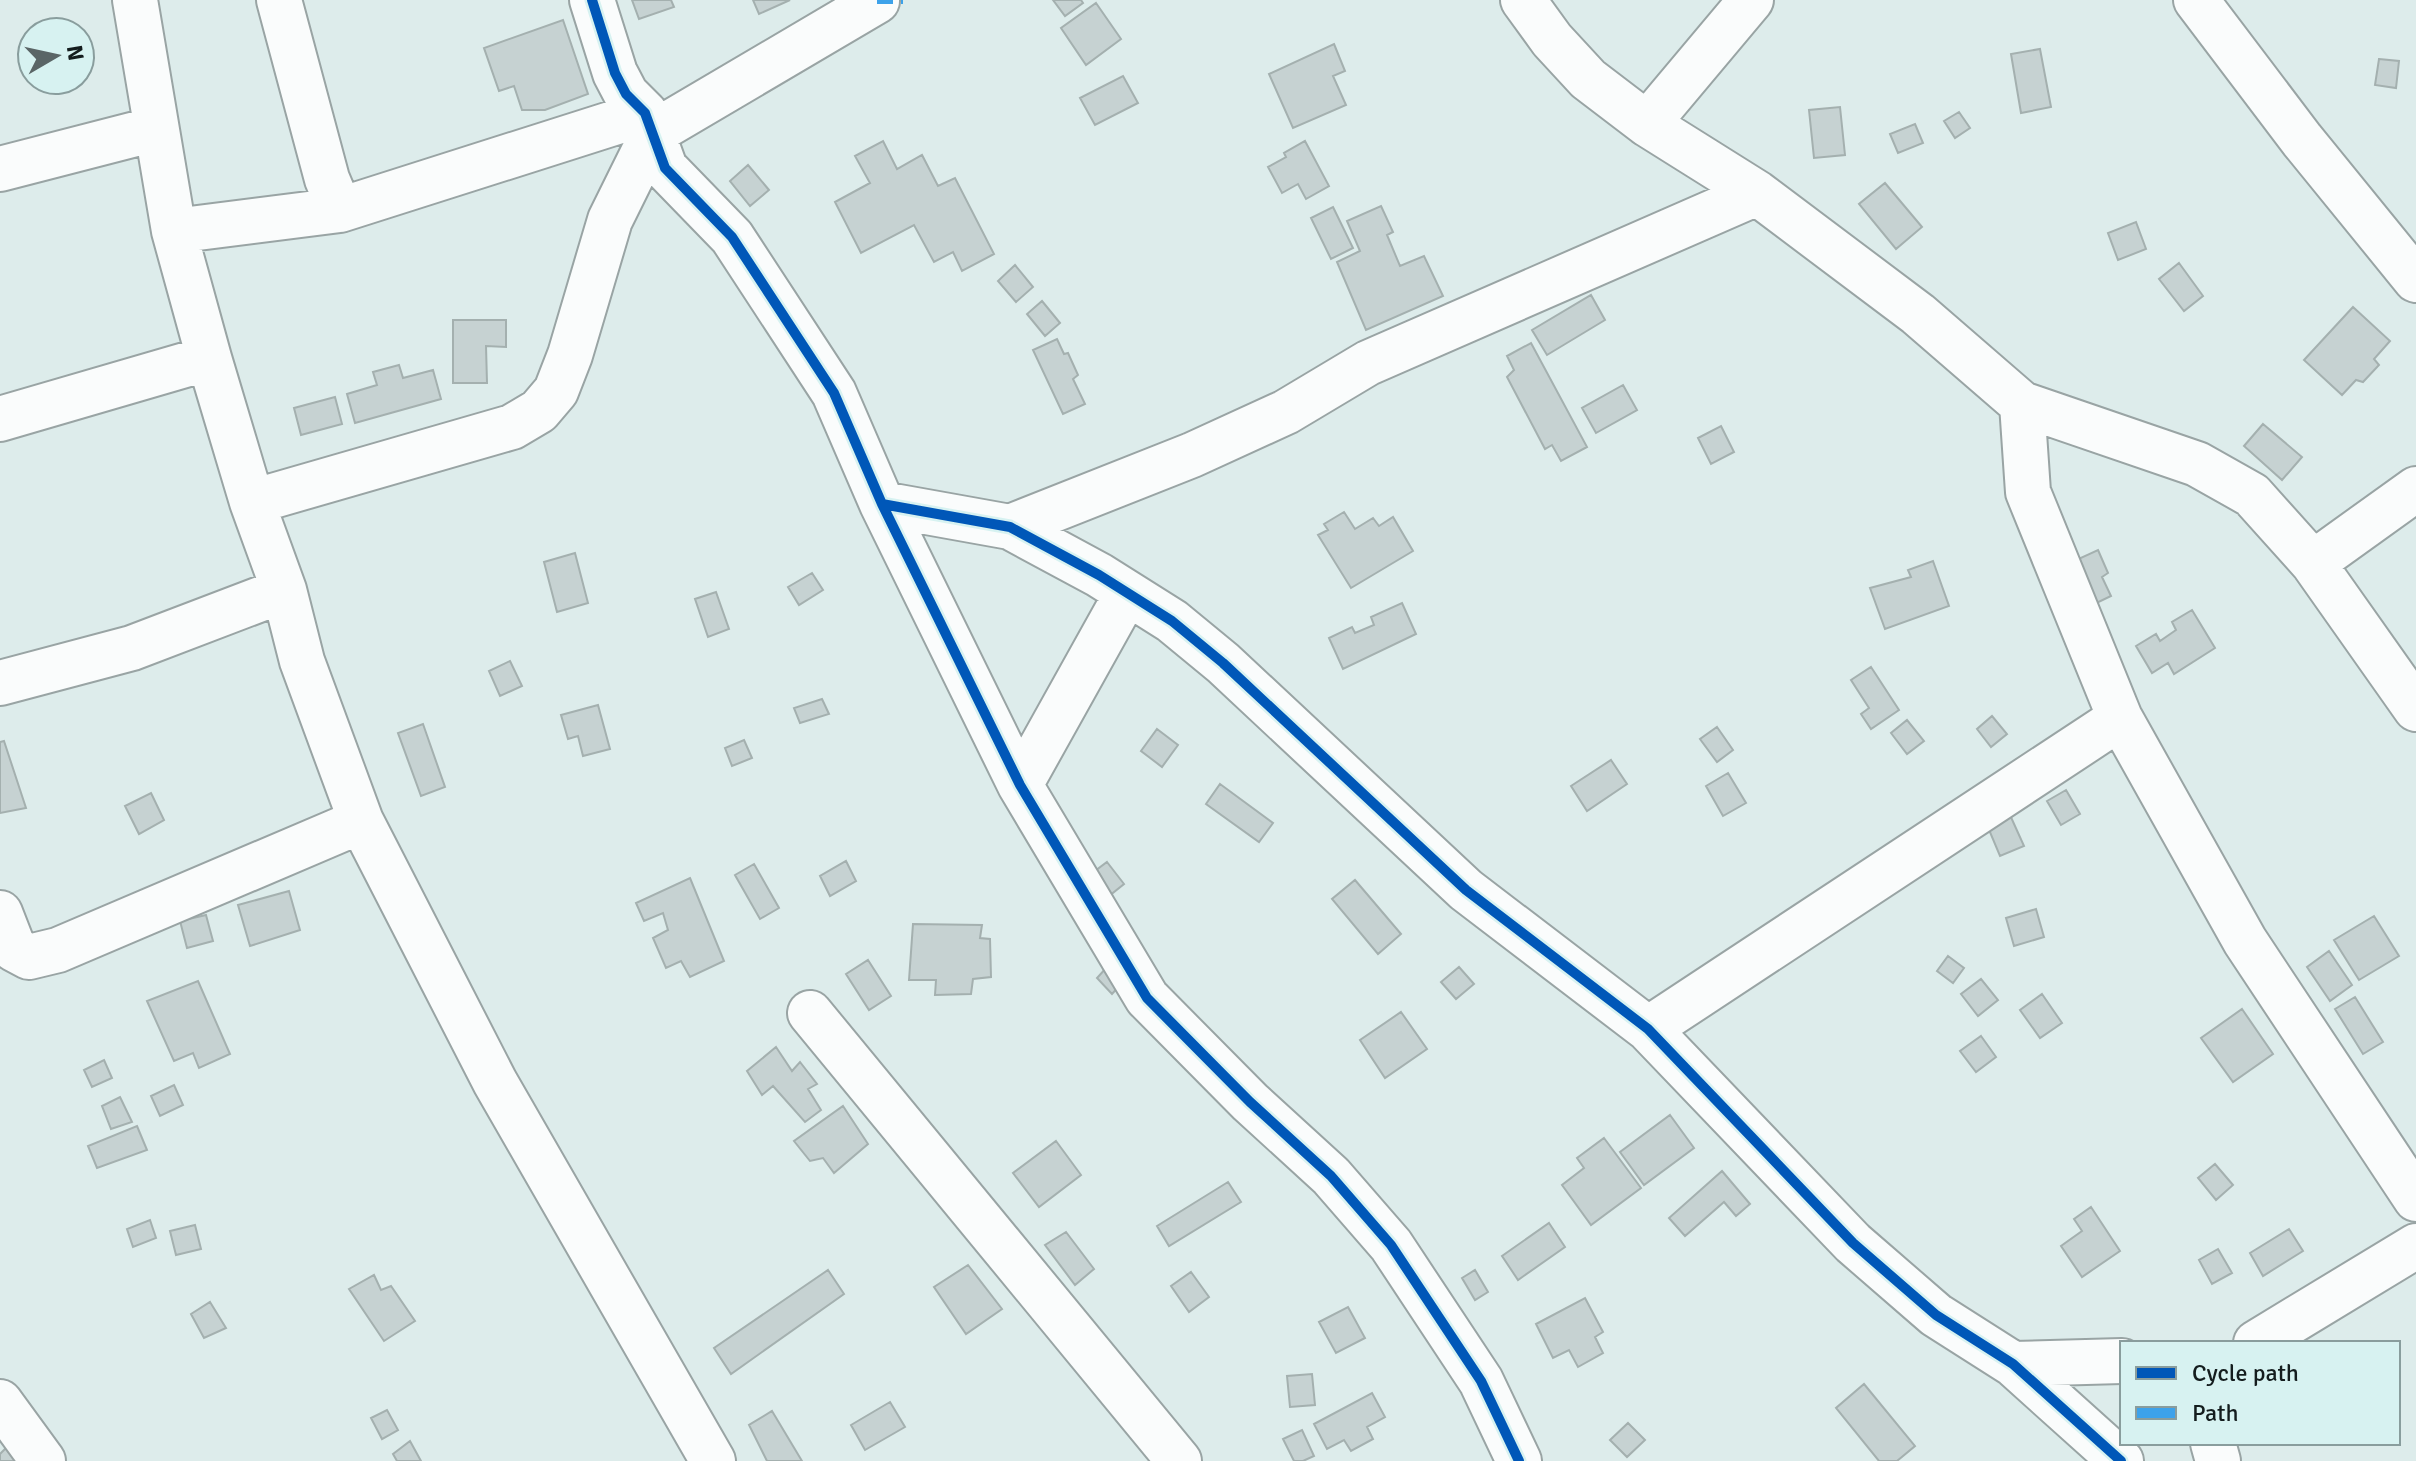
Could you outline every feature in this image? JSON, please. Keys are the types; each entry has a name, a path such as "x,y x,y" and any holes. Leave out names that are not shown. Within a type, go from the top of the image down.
{"street":[{"path":"135,0 174,231 252,502 284,590 302,661 361,821 495,1082 713,1461"},
{"path":"279,0 327,179 340,210"},
{"path":"592,0 615,73 626,94 649,123 665,168 732,237 834,393 882,504 1020,785 1147,998 1250,1102 1331,1176 1391,1245 1481,1381 1519,1461"},
{"path":"1523,0 1552,40 1588,79 1647,124 1757,193 1918,314 2022,404 2197,464 2252,495 2313,563 2416,709"},
{"path":"1647,124 1751,0"},
{"path":"2196,0 2302,140 2416,280"},
{"path":"174,231 340,210 649,123 877,1"},
{"path":"252,502 512,427 539,411 556,391 570,355 610,220 649,123"},
{"path":"0,169 155,129"},
{"path":"1010,527 1192,455 1286,412 1368,363 1757,193"},
{"path":"0,419 209,358"},
{"path":"2022,404 2028,492 2120,718 2245,941 2416,1199"},
{"path":"2313,563 2416,489"},
{"path":"882,504 1010,527 1172,621 1223,663 1466,890 1648,1029 1853,1243 1936,1315 2013,1364 2121,1461"},
{"path":"0,683 132,648 284,590"},
{"path":"1020,785 1127,593"},
{"path":"1648,1029 2120,718"},
{"path":"0,913 14,949 29,957 58,950 361,821"},
{"path":"810,1013 1179,1461"},
{"path":"2259,1341 2416,1246"},
{"path":"2013,1364 2120,1361"},
{"path":"0,1402 43,1461"}],"building":[{"path":"632,0 671,0 674,7 639,19"},
{"path":"753,0 790,0 759,14"},
{"path":"1053,0 1081,0 1083,3 1065,16"},
{"path":"1096,3 1121,39 1086,65 1061,28"},
{"path":"563,20 588,94 545,110 522,110 514,86 499,91 484,48"},
{"path":"1334,44 1345,71 1333,76 1346,105 1293,128 1269,74"},
{"path":"2040,49 2051,107 2021,113 2011,54"},
{"path":"2379,59 2399,61 2396,88 2375,85"},
{"path":"1123,76 1138,103 1095,125 1080,98"},
{"path":"1840,107 1845,155 1814,158 1809,110"},
{"path":"1959,112 1970,128 1955,138 1944,121"},
{"path":"1915,124 1923,143 1898,153 1890,134"},
{"path":"883,141 897,169 922,155 938,186 955,178 994,254 962,271 953,252 934,262 914,225 861,253 835,202 870,183 855,156"},
{"path":"1305,141 1329,186 1306,199 1298,184 1282,193 1268,167"},
{"path":"748,165 769,190 750,206 730,181"},
{"path":"1885,183 1922,227 1896,249 1859,204"},
{"path":"1381,206 1393,232 1387,235 1400,266 1424,256 1443,296 1366,330 1337,262 1360,251 1347,221"},
{"path":"1333,207 1353,248 1331,259 1311,218"},
{"path":"2136,222 2146,249 2118,260 2108,233"},
{"path":"2179,263 2203,296 2184,311 2159,279"},
{"path":"1015,265 1033,287 1016,302 998,281"},
{"path":"1591,295 1605,320 1547,355 1532,330"},
{"path":"1042,301 1060,323 1045,336 1027,314"},
{"path":"2353,307 2390,341 2374,359 2379,365 2363,382 2356,380 2342,395 2304,360"},
{"path":"453,320 506,320 506,347 486,346 487,383 453,383"},
{"path":"1057,339 1064,354 1068,353 1078,375 1073,379 1085,404 1063,414 1033,350"},
{"path":"1531,343 1587,447 1561,461 1552,445 1545,449 1507,377 1514,370 1507,356"},
{"path":"399,365 403,378 433,370 441,399 355,423 347,394 377,385 373,372"},
{"path":"1623,385 1637,410 1596,433 1582,408"},
{"path":"335,397 342,424 301,435 294,408"},
{"path":"2263,424 2302,457 2282,480 2244,446"},
{"path":"1721,426 1734,452 1711,464 1698,438"},
{"path":"1344,512 1355,529 1373,518 1379,526 1393,517 1413,551 1351,588 1318,535 1328,530 1324,524"},
{"path":"2098,550 2108,573 2102,577 2111,596 2086,608 2074,561"},
{"path":"575,553 588,603 557,612 544,562"},
{"path":"1933,561 1949,606 1885,629 1870,588 1911,577 1908,570"},
{"path":"812,573 823,590 799,605 788,587"},
{"path":"716,592 729,629 708,637 695,599"},
{"path":"1402,603 1416,634 1343,669 1329,638 1352,627 1355,633 1374,625 1371,617"},
{"path":"2192,610 2215,648 2174,674 2168,663 2152,673 2136,646 2156,634 2160,641 2176,630 2172,622"},
{"path":"510,661 522,686 500,696 489,671"},
{"path":"1871,667 1899,710 1871,729 1861,714 1869,708 1851,680"},
{"path":"822,699 829,714 800,723 794,708"},
{"path":"598,705 610,749 583,756 578,736 568,739 561,715"},
{"path":"1992,716 2007,734 1991,747 1977,729"},
{"path":"1907,720 1924,741 1907,754 1891,733"},
{"path":"423,724 445,787 421,796 398,733"},
{"path":"1717,727 1733,750 1717,762 1700,739"},
{"path":"1157,729 1178,745 1162,767 1141,751"},
{"path":"744,740 752,758 732,766 725,748"},
{"path":"4,741 26,808 0,813 0,742"},
{"path":"1611,760 1627,784 1587,811 1571,786"},
{"path":"1728,773 1746,803 1723,816 1706,786"},
{"path":"1220,784 1273,823 1259,842 1206,804"},
{"path":"2066,790 2080,814 2061,825 2047,801"},
{"path":"151,793 164,820 139,834 125,806"},
{"path":"2010,815 2024,846 2000,856 1987,825"},
{"path":"846,861 856,881 830,896 820,876"},
{"path":"1107,862 1124,884 1104,900 1087,877"},
{"path":"754,864 779,908 760,919 735,875"},
{"path":"690,878 724,961 690,977 681,961 666,968 653,938 668,930 663,913 644,921 636,903"},
{"path":"1355,880 1401,934 1378,954 1332,899"},
{"path":"289,891 300,930 250,946 238,905"},
{"path":"2036,909 2044,937 2014,946 2006,918"},
{"path":"206,915 213,941 187,948 180,921"},
{"path":"2374,916 2399,956 2359,980 2334,940"},
{"path":"913,924 982,925 980,938 990,939 991,977 973,979 971,994 935,995 936,980 909,980"},
{"path":"2329,951 2352,985 2330,1001 2307,967"},
{"path":"1948,956 1964,968 1953,983 1937,971"},
{"path":"868,960 891,996 869,1010 846,974"},
{"path":"1107,967 1122,983 1112,994 1097,978"},
{"path":"1459,967 1474,984 1456,999 1441,982"},
{"path":"1981,979 1998,1000 1978,1016 1961,994"},
{"path":"198,981 230,1054 199,1068 193,1053 174,1061 147,1001"},
{"path":"2042,994 2062,1023 2040,1038 2020,1010"},
{"path":"2355,997 2383,1042 2363,1054 2335,1009"},
{"path":"2242,1009 2273,1054 2233,1082 2201,1038"},
{"path":"1401,1012 1427,1049 1385,1078 1360,1040"},
{"path":"1981,1036 1996,1057 1976,1072 1960,1051"},
{"path":"776,1047 792,1071 800,1062 817,1084 808,1089 821,1110 805,1122 773,1086 762,1095 747,1071"},
{"path":"104,1060 112,1078 92,1087 84,1070"},
{"path":"174,1085 183,1105 160,1116 151,1096"},
{"path":"120,1097 132,1122 111,1129 102,1106"},
{"path":"843,1106 868,1144 834,1173 823,1158 810,1161 794,1141"},
{"path":"1670,1115 1694,1148 1644,1185 1620,1152"},
{"path":"137,1126 147,1150 97,1168 88,1146"},
{"path":"1604,1138 1641,1188 1591,1225 1562,1185 1584,1168 1577,1158"},
{"path":"1056,1141 1081,1175 1039,1207 1013,1173"},
{"path":"2215,1164 2233,1185 2216,1200 2198,1178"},
{"path":"1722,1171 1750,1204 1736,1216 1724,1202 1685,1236 1669,1218"},
{"path":"1228,1182 1241,1202 1169,1246 1157,1226"},
{"path":"2091,1207 2120,1251 2082,1277 2061,1246 2082,1231 2074,1219"},
{"path":"150,1220 156,1238 133,1247 127,1229"},
{"path":"1549,1223 1565,1247 1518,1280 1502,1256"},
{"path":"195,1225 201,1249 176,1255 170,1231"},
{"path":"2289,1229 2303,1251 2263,1276 2250,1253"},
{"path":"1066,1232 1094,1269 1075,1285 1045,1245"},
{"path":"2218,1249 2232,1273 2212,1284 2199,1260"},
{"path":"968,1265 1002,1309 966,1334 934,1287"},
{"path":"828,1270 844,1294 731,1374 714,1348"},
{"path":"1475,1270 1488,1292 1475,1300 1462,1278"},
{"path":"1191,1272 1209,1297 1189,1312 1171,1286"},
{"path":"374,1275 381,1290 391,1286 415,1321 384,1341 349,1289"},
{"path":"1585,1298 1603,1332 1595,1337 1603,1353 1578,1367 1569,1350 1553,1358 1536,1324"},
{"path":"210,1302 226,1328 204,1338 191,1314"},
{"path":"1348,1307 1365,1338 1336,1353 1319,1322"},
{"path":"1312,1374 1315,1405 1290,1407 1287,1376"},
{"path":"1864,1384 1915,1446 1897,1461 1879,1461 1836,1408"},
{"path":"1372,1393 1385,1417 1367,1427 1373,1439 1351,1451 1344,1440 1327,1449 1314,1424"},
{"path":"890,1402 905,1427 865,1450 851,1425"},
{"path":"387,1410 398,1430 382,1439 371,1418"},
{"path":"772,1411 802,1461 767,1461 749,1425"},
{"path":"1628,1423 1645,1440 1627,1457 1610,1440"},
{"path":"1302,1430 1314,1456 1294,1461 1283,1439"},
{"path":"410,1441 421,1461 397,1461 393,1454"},
{"path":"10,1444 26,1461 0,1461 0,1454"}],"marked path":[{"path":"877,0 903,0"}],"cycle path":[{"path":"592,0 615,73 626,94 645,113 665,168 732,237 834,393 882,504 1020,785 1147,998 1250,1102 1331,1176 1391,1245 1481,1381 1519,1461"},
{"path":"882,504 1010,527 1099,575 1172,621 1223,663 1466,890 1648,1029 1853,1243 1936,1315 2013,1364 2121,1461"}]}
